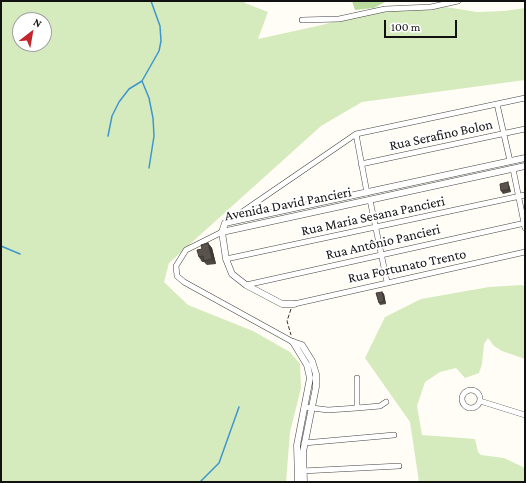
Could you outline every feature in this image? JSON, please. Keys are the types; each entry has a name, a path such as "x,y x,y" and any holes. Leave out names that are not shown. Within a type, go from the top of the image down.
{"street":[{"path":"302,20 339,19 385,9 430,7 458,1"},
{"path":"227,223 356,134 525,98"},
{"path":"497,104 510,162"},
{"name":"Rua Serafino Bolon","path":"361,164 525,129"},
{"path":"356,134 367,193"},
{"name":"Avenida David Pancieri","path":"525,158 227,223 223,226 222,232 525,166"},
{"path":"513,169 525,225"},
{"name":"Rua Maria Sesana Pancieri","path":"226,260 525,195"},
{"path":"370,200 388,282"},
{"name":"Rua Antônio Pancieri","path":"246,285 381,254 525,225"},
{"path":"294,304 282,304 246,285 232,274 226,260 222,232 186,250 176,266 177,276 184,282 293,342 302,345 312,361 316,374 316,387 302,452 304,482"},
{"name":"Rua Fortunato Trento","path":"294,304 525,252"},
{"path":"293,342 309,372 309,387 297,445 298,482"},
{"path":"357,378 357,408"},
{"path":"480,401 525,415"},
{"path":"304,407 311,409 357,408 380,406 386,402"},
{"path":"304,443 394,435"},
{"path":"297,470 303,471 399,466"}],"path":[{"path":"293,342 287,321 294,304"}],"green space":[{"path":"1,1 245,1 245,3 268,12 258,39 322,25 372,11 446,7 477,12 504,11 525,8 525,80 362,102 321,126 169,263 164,282 188,305 253,331 290,352 300,364 301,388 290,432 286,482 1,482"},
{"path":"352,1 387,1 374,8 355,10"},
{"path":"525,286 525,359 502,351 494,346 488,338 484,344 482,364 479,373 465,378 456,368 440,372 425,382 417,406 422,435 475,439 478,452 481,455 504,458 525,468 525,482 419,482 410,422 365,358 385,317 421,299 489,287"}],"building":[{"path":"508,182 509,189 501,191 500,184"},
{"path":"208,243 212,259 204,261 203,256 199,257 197,250 202,249 201,245"},
{"path":"382,292 384,301 379,303 376,293"}],"waterway":[{"path":"108,136 112,116 119,102 129,89 142,81 159,51 161,41 160,26 151,1"},
{"path":"258,1 265,1"},
{"path":"142,81 149,98 153,118 154,136 149,168"},
{"path":"1,246 20,254"},
{"path":"200,482 219,463 239,407"}]}
